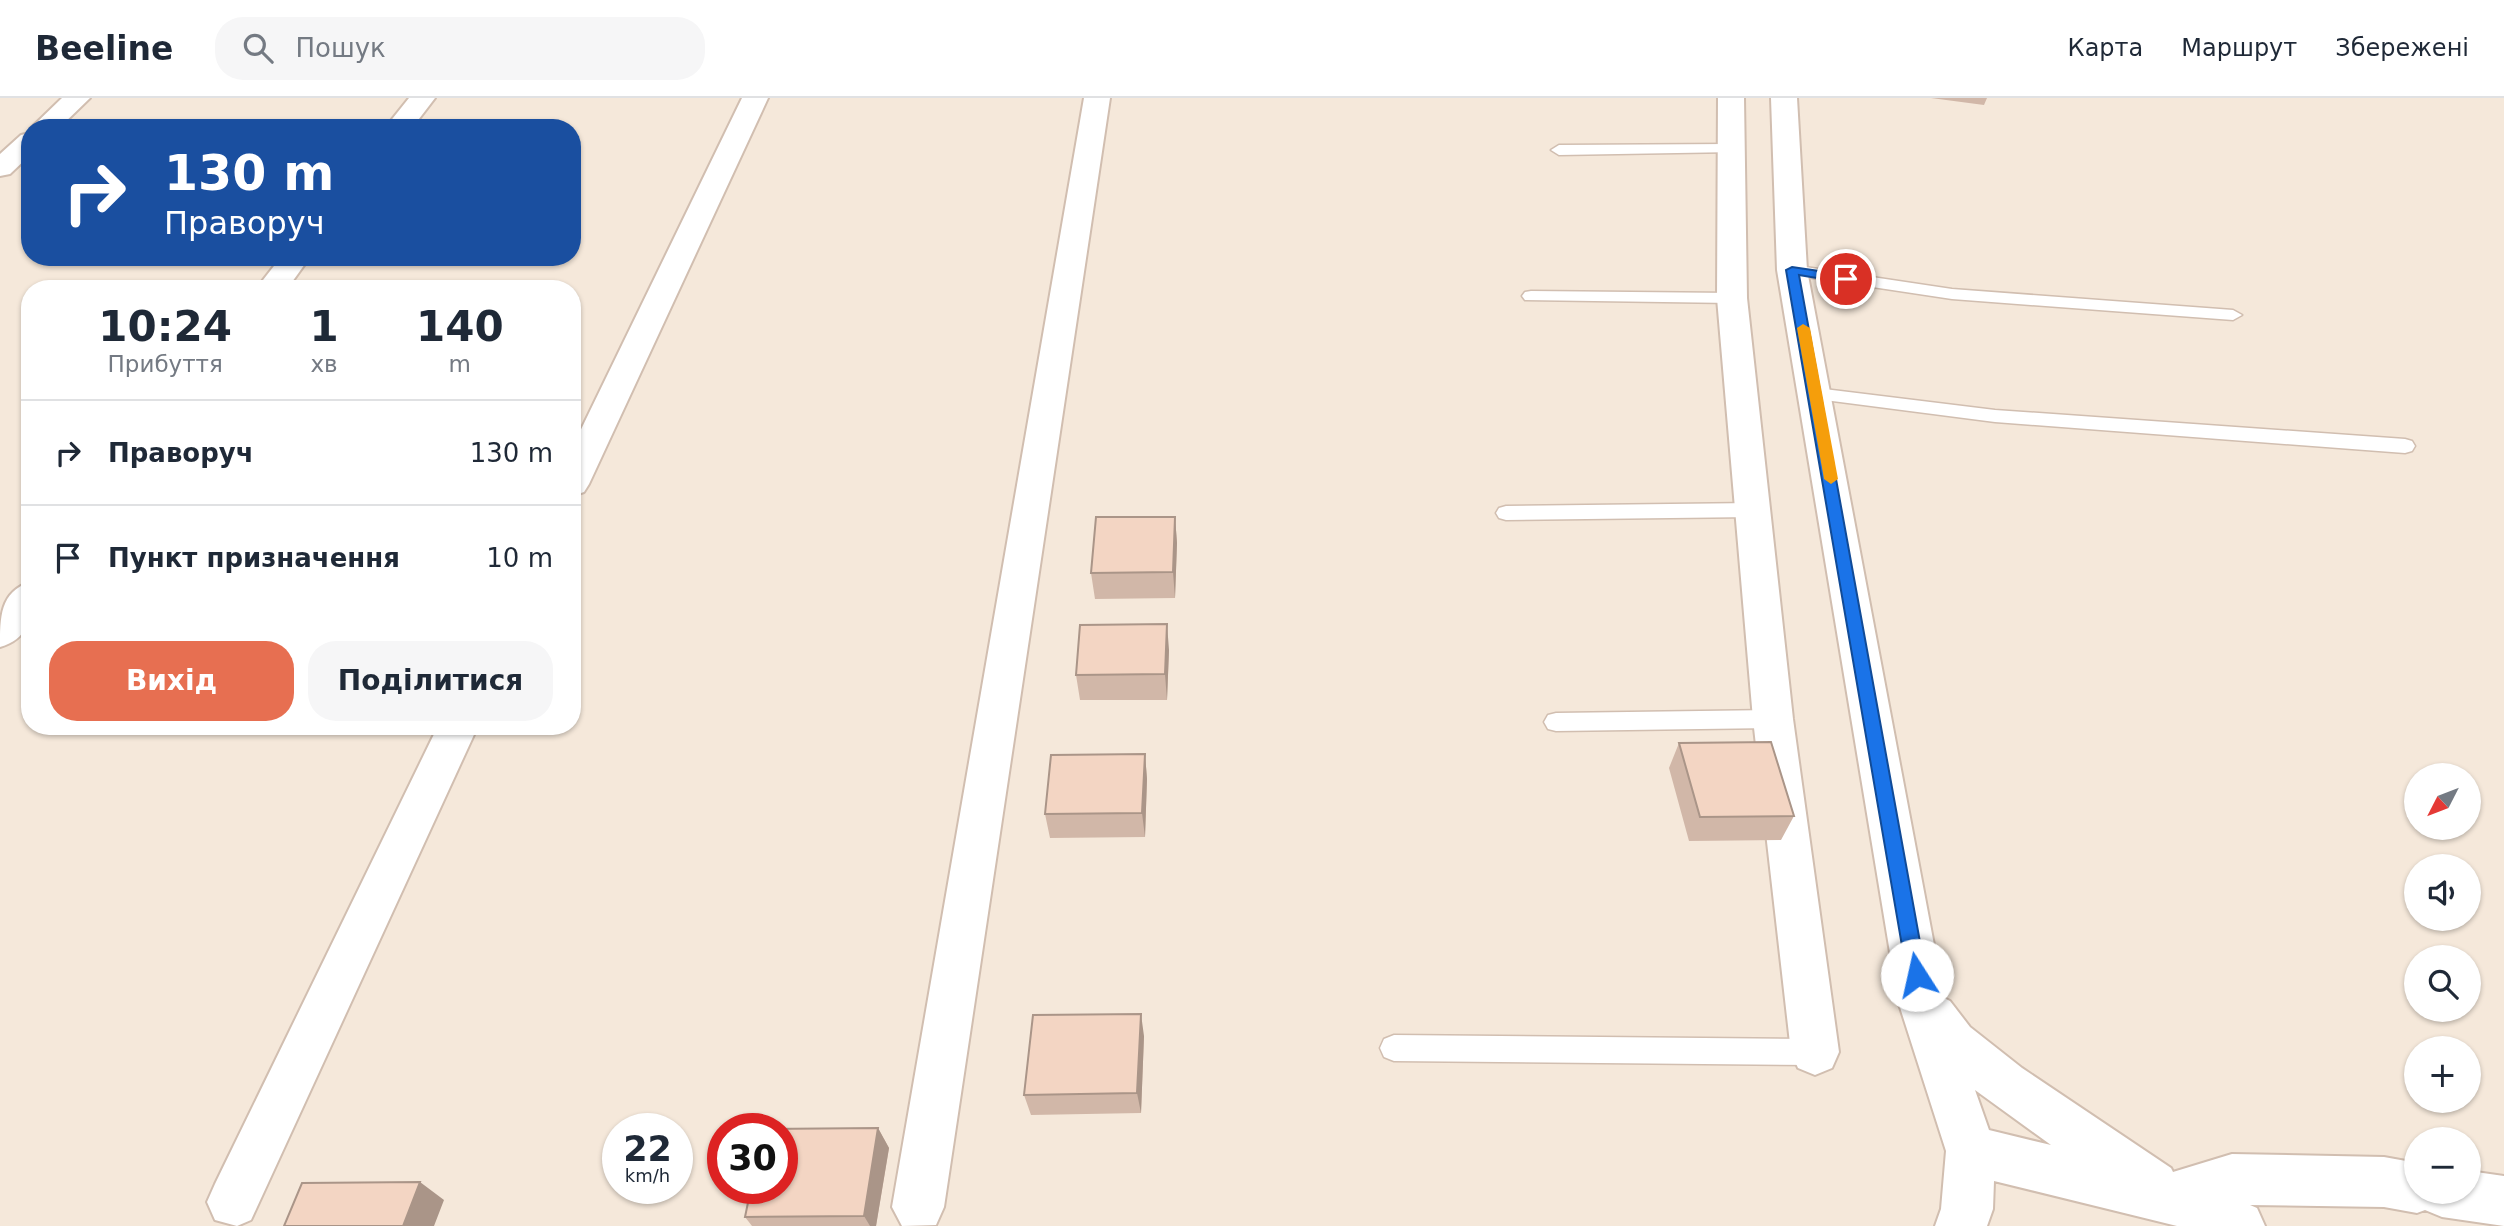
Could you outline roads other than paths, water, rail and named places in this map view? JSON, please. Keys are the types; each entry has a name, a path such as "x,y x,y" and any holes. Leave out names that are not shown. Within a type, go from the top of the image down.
{"street":[{"path":"54,119 77,98"},
{"path":"405,119 422,98"},
{"path":"581,465 755,98"},
{"path":"918,1207 1097,98"},
{"path":"1731,98 1732,298 1773,719 1815,1052"},
{"path":"1784,98 1792,270 1921,1001 1971,1151 1967,1209 1961,1226"},
{"path":"0,168 21,149"},
{"path":"278,280 289,266"},
{"path":"0,633 21,606"},
{"path":"233,1202 454,735"},
{"path":"1921,1001 1953,1042 1994,1076 2180,1212"},
{"path":"1971,1151 2180,1212 2239,1226"},
{"path":"2180,1212 2232,1179 2384,1182 2404,1186"},
{"path":"2481,1198 2504,1202"}],"lane":[{"path":"1559,150 1730,149"},
{"path":"1792,270 1952,294 2233,315"},
{"path":"1531,296 1732,298"},
{"path":"1816,394 1995,416 2405,446"},
{"path":"1506,513 1754,510"},
{"path":"1556,722 1773,719"},
{"path":"1394,1048 1815,1052"}]}
